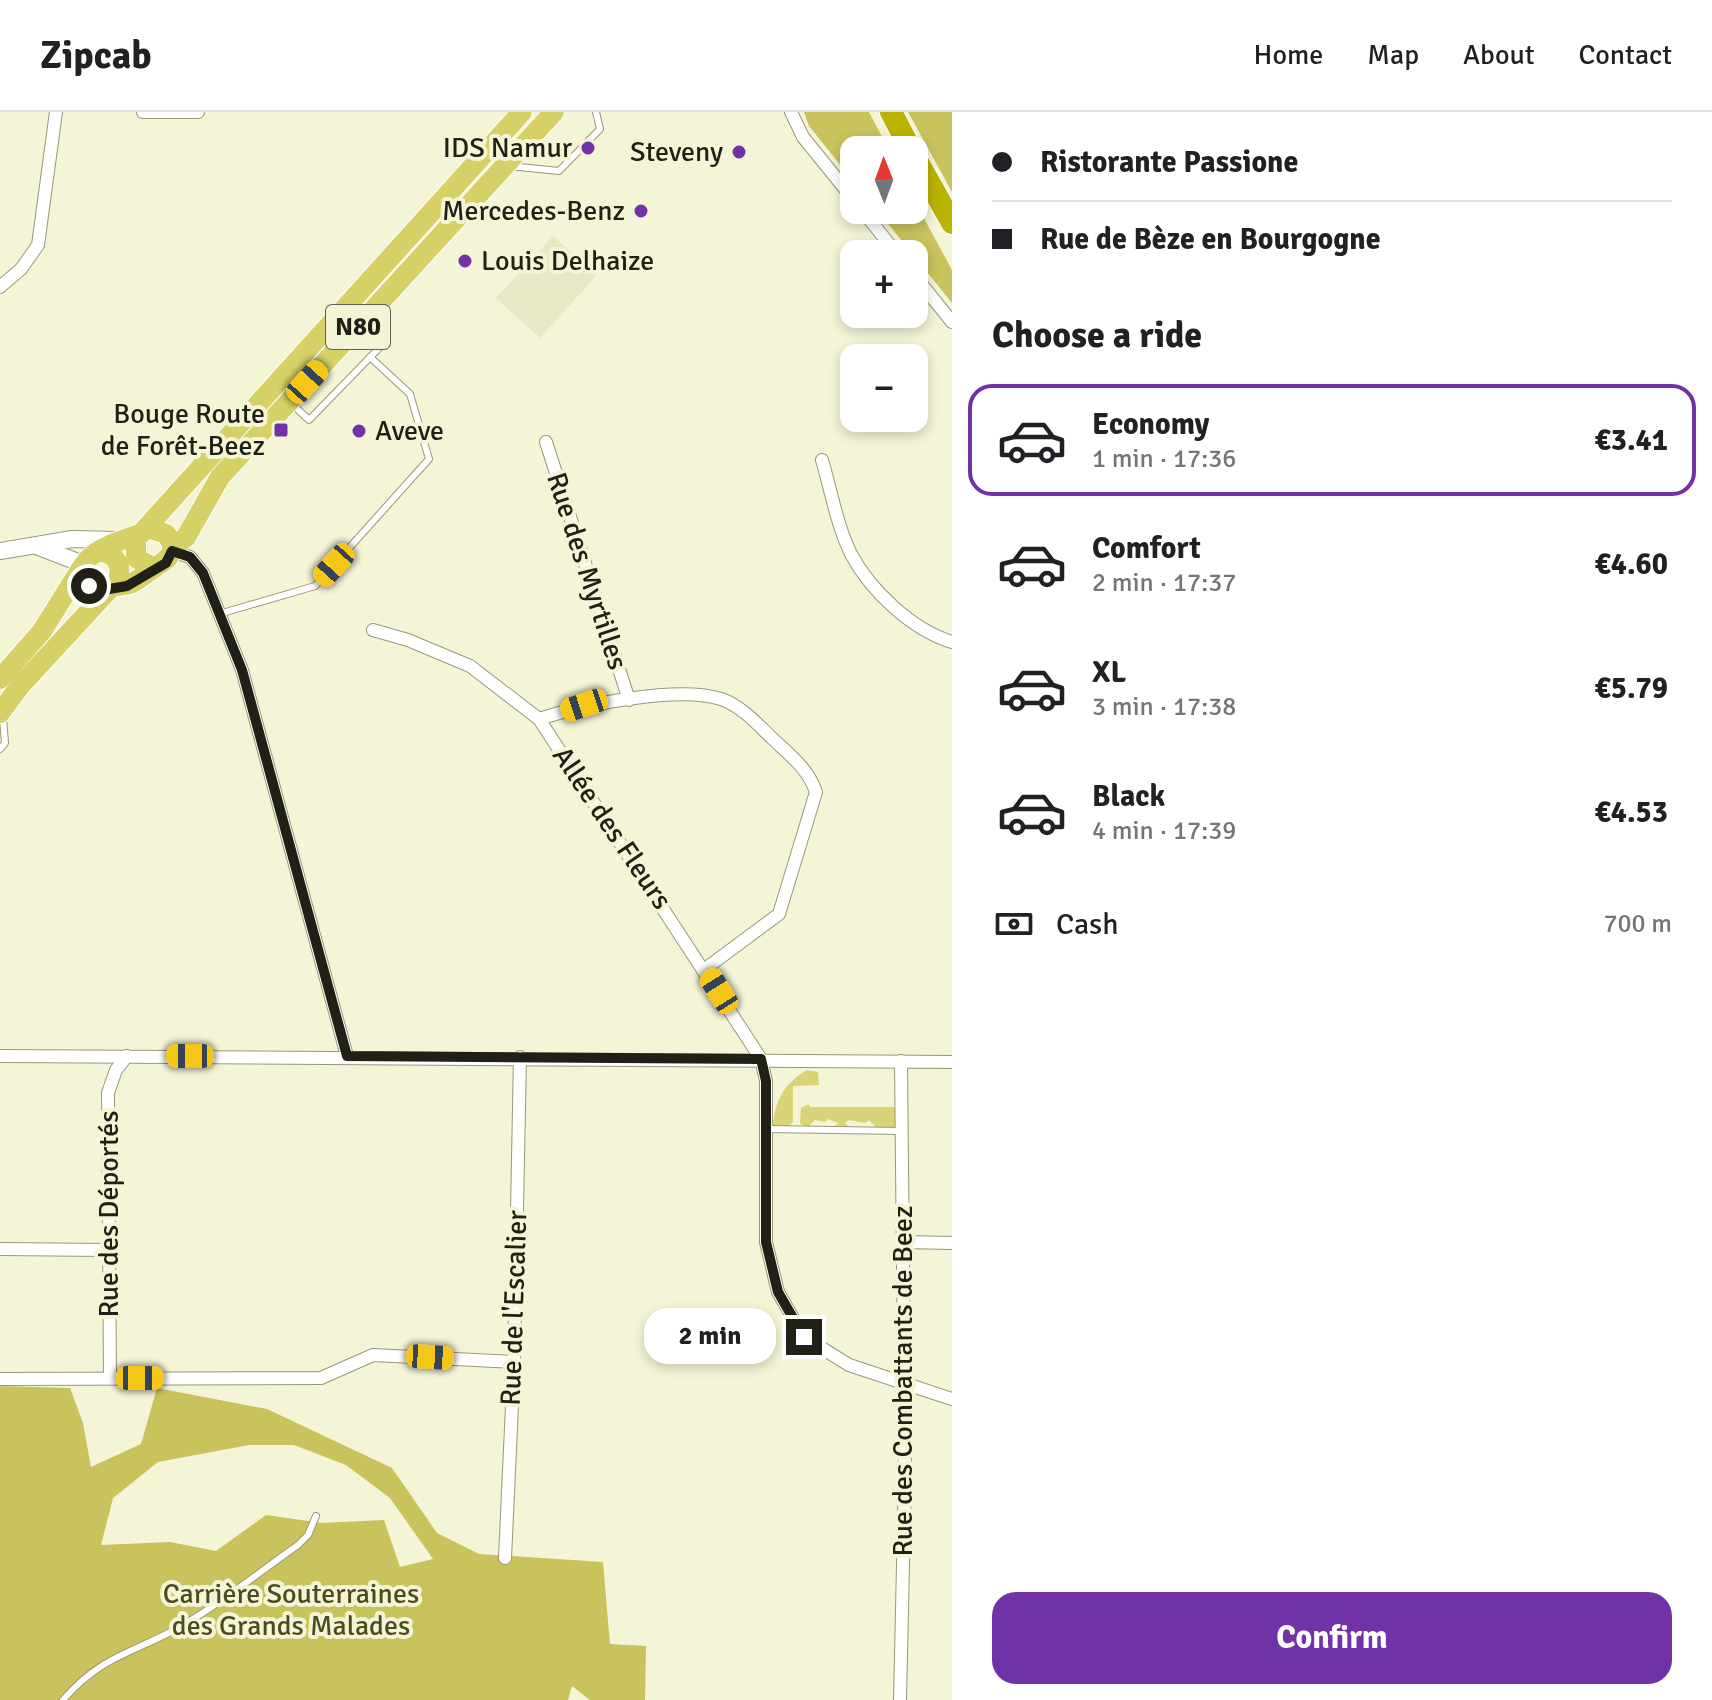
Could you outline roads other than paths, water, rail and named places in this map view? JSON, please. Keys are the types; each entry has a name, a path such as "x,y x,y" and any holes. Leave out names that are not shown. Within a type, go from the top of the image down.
{"highway":[{"path":"891,112 904,136"},
{"path":"928,179 952,223"}],"main road":[{"name":"N80","path":"0,679 42,631 90,555 135,535 522,112"},
{"name":"N80","path":"1,712 112,587 127,586 145,578 154,568 166,563 172,550 186,537 220,477 554,112"},
{"path":"154,568 136,558 135,535 159,530 171,540 172,550"},
{"path":"110,553 120,565 118,580 112,587 89,586 90,555 110,553"}],"street":[{"path":"143,112 198,112"},
{"path":"791,112 803,137 840,183"},
{"path":"0,287 21,269 38,245 55,117"},
{"path":"873,224 886,240"},
{"path":"928,292 952,322"},
{"name":"Rue des Myrtilles","path":"546,442 629,700"},
{"path":"822,460 851,553 865,575 915,623 952,642"},
{"path":"38,546 90,555"},
{"path":"0,551 38,546 90,555"},
{"path":"172,550 190,557 203,573 242,670 347,1056"},
{"name":"Allée des Fleurs","path":"373,630 408,640 470,666 539,719 761,1059"},
{"path":"539,719 584,705 629,700 703,696 722,699 749,717 810,774 816,792 779,914 705,969"},
{"path":"0,1056 952,1062"},
{"name":"Rue des Déportés","path":"110,1378 108,1093 116,1070 127,1056"},
{"name":"Rue de l'Escalier","path":"505,1558 514,1362 520,1057"},
{"path":"761,1059 766,1081 766,1242 778,1292 804,1337 849,1365 952,1399"},
{"name":"Rue des Combattants de Beez","path":"900,1700 905,1475 901,1061"},
{"path":"904,1242 952,1243"},
{"path":"0,1249 108,1250"},
{"path":"0,1379 321,1378 373,1355 514,1362"}],"lane":[{"path":"505,165 559,171 600,129 596,112"},
{"path":"290,401 309,420 381,346 359,325"},
{"path":"219,614 315,586 429,459 410,394 370,357"},
{"path":"0,749 5,743 1,712"},
{"path":"766,1129 902,1131"},
{"path":"63,1700 82,1677 119,1653 175,1629 274,1562 308,1535 316,1516"}],"place":[{"name":"IDS Namur","path":"588,148"},
{"name":"Steveny","path":"739,152"},
{"name":"Mercedes-Benz","path":"641,211"},
{"name":"Louis Delhaize","path":"465,261"},
{"name":"Bouge Route de Forêt-Beez","path":"281,430"},
{"name":"Aveve","path":"359,431"}],"park label":[{"name":"Carrière Souterraines des Grands Malades","path":"291,1610"}]}
